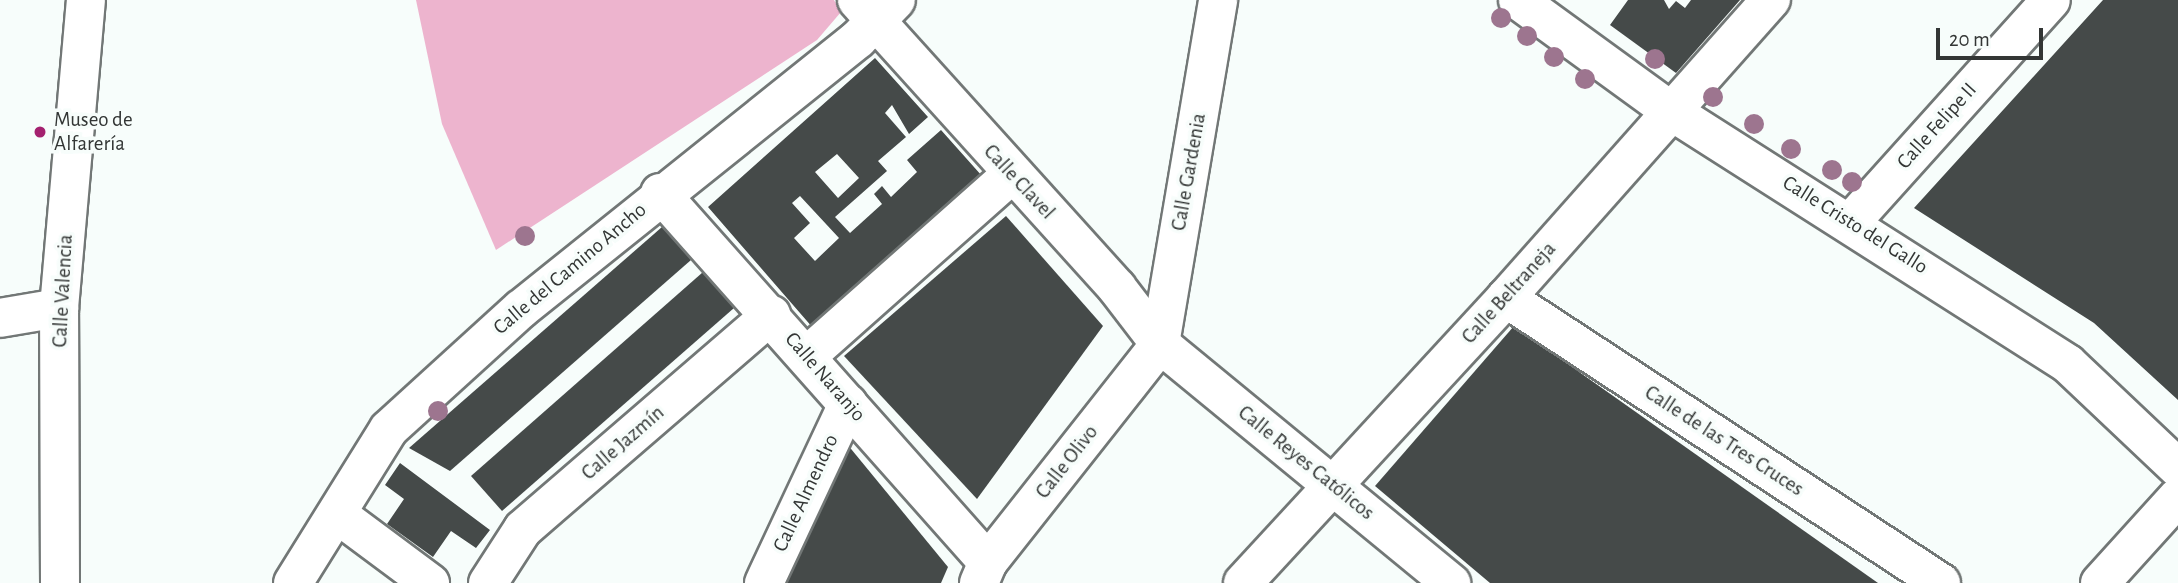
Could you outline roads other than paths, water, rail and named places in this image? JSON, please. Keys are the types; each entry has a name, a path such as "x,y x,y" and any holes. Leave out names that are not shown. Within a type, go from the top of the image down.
{"street":[{"name":"Calle Valencia","path":"60,583 59,308 86,0"},
{"name":"Calle Gardenia","path":"1160,344 1218,0"},
{"name":"Calle Cristo del Gallo","path":"1518,0 1671,110 1852,222 2068,364 2178,468"},
{"name":"Calle Beltraneja","path":"1243,583 1506,298 1771,0"},
{"name":"Calle Felipe II","path":"1852,222 2051,0"},
{"name":"Calle Clavel","path":"876,8 1012,174 1117,288 1160,344"},
{"name":"Calle del Camino Ancho","path":"309,579 337,514 389,429 876,8"},
{"path":"808,355 1012,174"},
{"name":"Calle Naranjo","path":"660,193 808,355 984,573"},
{"name":"Calle de las Tres Cruces","path":"1506,298 1941,583"},
{"path":"0,318 59,308"},
{"name":"Calle Jazmín","path":"488,583 523,529 771,315"},
{"name":"Calle Reyes Católicos","path":"1160,344 1333,483 1451,583"},
{"name":"Calle Olivo","path":"984,573 1160,344"},
{"name":"Calle Almendro","path":"764,583 848,404"},
{"path":"2100,583 2178,497"},
{"path":"337,514 430,583"}],"place":[{"name":"Museo de Alfarería","path":"40,132"}]}
